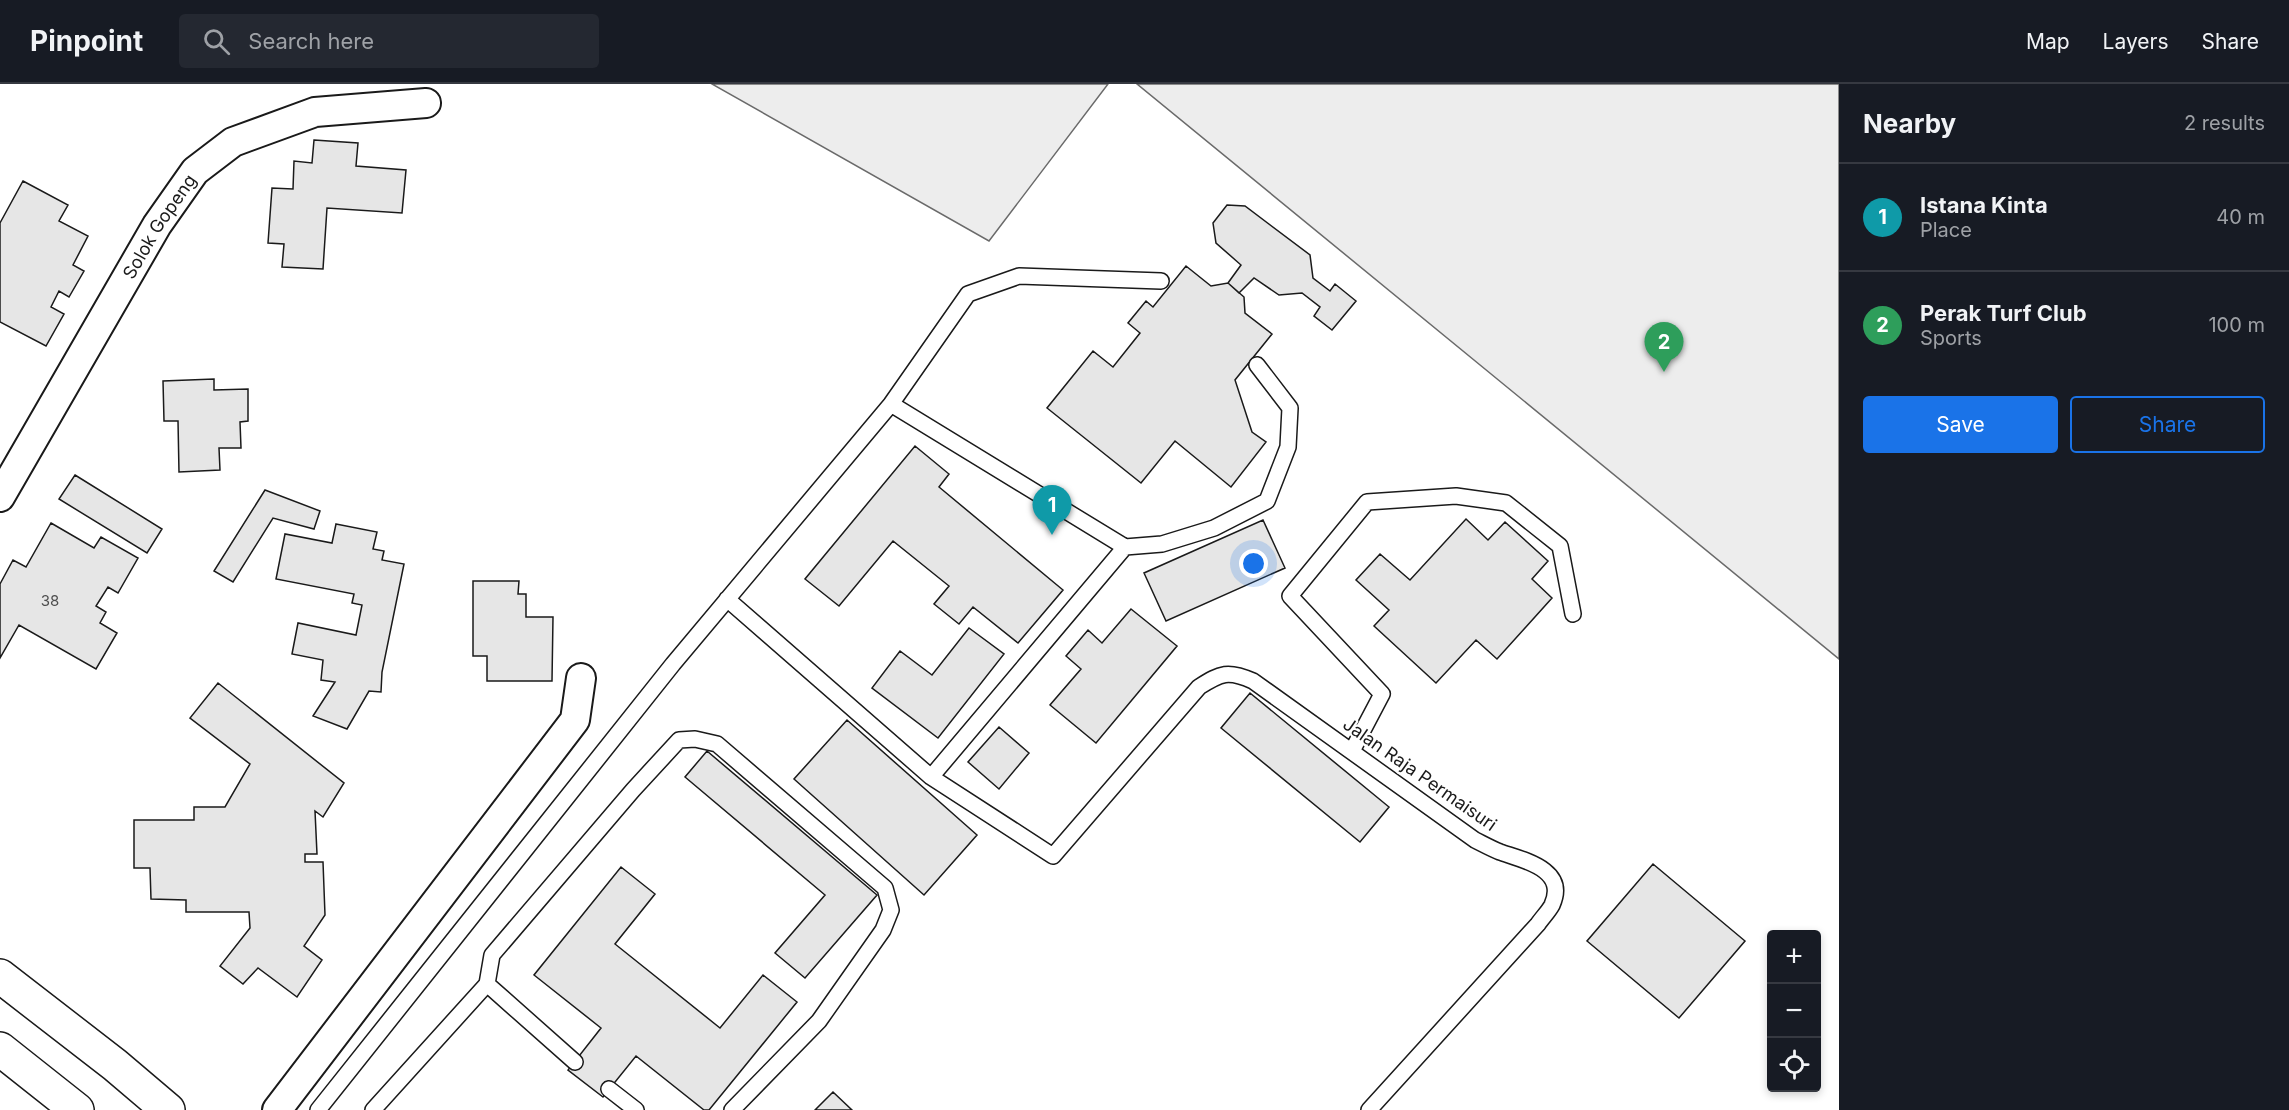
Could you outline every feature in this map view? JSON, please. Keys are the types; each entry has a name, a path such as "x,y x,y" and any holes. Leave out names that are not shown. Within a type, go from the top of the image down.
{"highway":[{"path":"0,976 115,1065 168,1110"},
{"path":"0,1049 77,1110"}],"street":[{"name":"Solok Gopeng","path":"0,497 157,225 195,171 233,142 315,112 426,103"},
{"path":"278,1110 575,720 581,678"}],"lane":[{"path":"318,1110 727,599 891,404 968,294 1019,276 1161,281"},
{"path":"891,404 1125,548 1162,544 1214,528 1267,501 1288,447 1290,408 1257,365"},
{"path":"1352,751 1382,694 1290,596 1367,502 1456,496 1506,503 1560,546 1573,614"},
{"path":"727,599 931,777 1125,548"},
{"name":"Jalan Raja Permaisuri","path":"931,777 1053,856 1199,687 1217,675 1236,673 1252,681 1352,751 1474,840 1498,851 1530,861 1546,871 1555,886 1553,904 1538,924 1369,1110"},
{"path":"373,1110 487,984 492,955 633,790 680,740 695,739 717,744 885,888 891,910 883,930 819,1020 732,1110"},
{"path":"487,984 575,1062"},
{"path":"609,1089 636,1110"}],"shaded area":[{"path":"712,84 1108,84 989,241"},
{"path":"1137,84 1839,84 1839,659"}],"building":[{"path":"314,140 358,143 356,166 406,170 402,213 327,208 323,269 282,267 284,244 268,243 272,188 293,189 294,161 312,163"},
{"path":"23,181 68,205 59,221 88,236 73,265 84,271 69,297 59,291 51,307 64,314 46,346 0,322 0,223"},
{"path":"1227,205 1245,206 1310,255 1313,278 1330,291 1335,284 1356,301 1332,330 1314,316 1320,307 1302,293 1279,295 1254,278 1239,293 1228,283 1241,265 1216,243 1213,223"},
{"path":"1186,266 1211,286 1228,283 1244,297 1245,313 1272,334 1235,380 1252,432 1266,442 1231,487 1175,441 1141,483 1047,408 1093,351 1113,367 1140,333 1128,323 1146,301 1153,307"},
{"path":"214,379 214,390 248,389 248,421 240,422 241,448 219,448 220,470 179,472 178,421 164,421 163,381"},
{"path":"915,446 949,474 939,487 1063,590 1018,643 973,607 959,624 934,604 949,586 893,541 839,606 805,579"},
{"path":"75,475 162,529 147,553 59,499"},
{"path":"265,490 320,511 314,529 273,518 233,582 214,571"},
{"path":"1466,519 1488,540 1505,522 1548,561 1532,579 1552,598 1497,659 1476,640 1436,683 1374,626 1389,610 1356,580 1380,554 1410,580"},
{"path":"1263,520 1285,568 1166,621 1144,573"},
{"path":"51,523 94,548 101,537 138,558 118,593 108,587 96,606 106,612 100,623 117,633 96,669 19,625 0,658 0,584 13,560 26,567"},
{"path":"336,524 377,532 373,549 384,551 382,560 404,564 382,672 381,692 369,691 347,729 313,716 335,682 321,680 323,660 292,654 298,623 356,635 362,605 352,603 354,594 276,579 285,534 332,543"},
{"path":"473,581 519,581 518,594 526,594 526,617 553,617 552,681 487,681 487,656 473,656"},
{"path":"1131,609 1177,646 1096,743 1050,705 1081,669 1066,656 1088,630 1102,643"},
{"path":"969,628 1004,654 938,738 872,688 900,651 932,675"},
{"path":"218,683 344,783 323,817 315,811 317,854 305,854 305,862 323,862 325,915 304,946 322,960 297,997 258,968 243,984 220,966 250,928 249,912 186,912 186,900 151,899 150,868 134,868 134,820 194,820 194,807 225,807 250,764 190,718"},
{"path":"1250,693 1389,807 1360,842 1221,728"},
{"path":"847,720 977,835 924,895 794,779"},
{"path":"999,727 1029,753 999,789 968,762"},
{"path":"707,751 877,895 805,978 775,953 825,895 685,777"},
{"path":"1653,864 1745,941 1679,1018 1587,941"},
{"path":"621,867 655,894 615,944 720,1028 763,975 797,1002 709,1110 704,1110 636,1056 603,1097 568,1070 601,1028 534,975"},
{"path":"833,1092 852,1110 815,1110"}],"place":[{"name":"Perak Turf Club","path":"1664,372"},
{"name":"Istana Kinta","path":"1052,535"}]}
